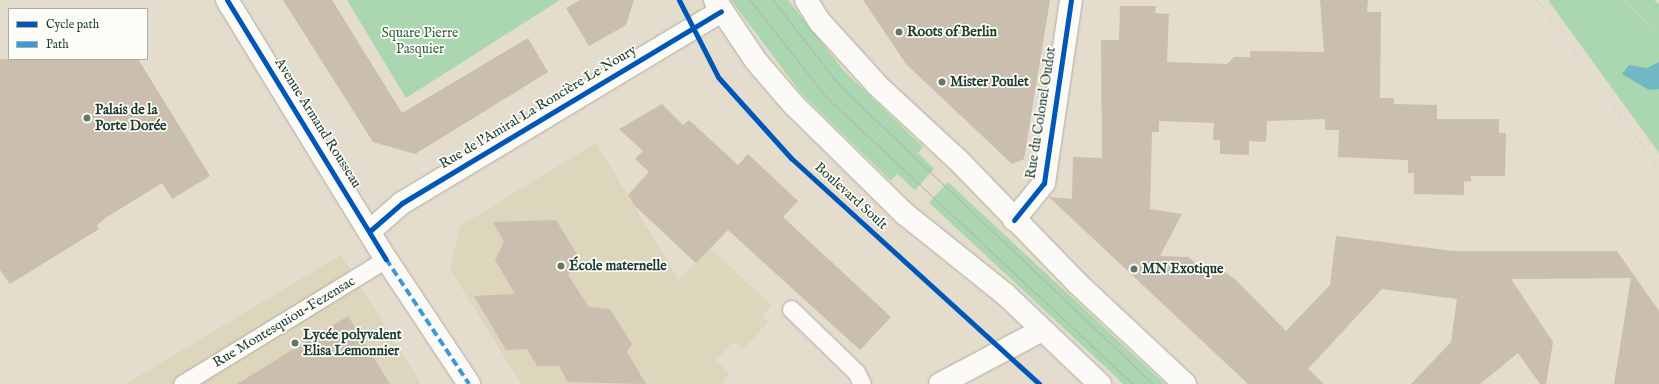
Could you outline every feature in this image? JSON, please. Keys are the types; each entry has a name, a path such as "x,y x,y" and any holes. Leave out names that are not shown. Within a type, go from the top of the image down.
{"street":[{"name":"Avenue Armand Rousseau","path":"227,0 371,230 386,259 469,384"},
{"path":"806,0 820,22 878,86 958,160 1014,220 1185,384"},
{"name":"Rue du Colonel Oudot","path":"1014,220 1044,182 1071,0"},
{"name":"Rue de l'Amiral La Roncière Le Noury","path":"371,230 402,203 718,5"},
{"name":"Boulevard Soult","path":"718,5 756,61 793,104 906,214 1005,294 1100,384"},
{"path":"940,384 1042,330"}],"lane":[{"name":"Rue Montesquiou-Fezensac","path":"182,384 386,259"},
{"path":"791,309 856,372 862,384"}],"path":[{"path":"1537,0 1659,168"},
{"path":"1624,0 1659,32"}],"shaded area":[{"name":"École maternelle","path":"596,143 679,280 710,248 771,305 762,317 768,322 744,349 733,342 716,360 730,374 723,381 726,384 521,384 450,269 460,226"},
{"name":"Lycée polyvalent Elisa Lemonnier","path":"341,255 421,384 126,384"}],"green space":[{"name":"Square Pierre Pasquier","path":"347,0 560,0 406,98"},
{"path":"731,0 788,0 844,71 923,147 918,153 934,169 915,190 897,174 891,181 801,93"},
{"path":"1548,0 1654,0 1659,4 1659,153"},
{"path":"948,182 1164,384 1124,384 929,202"}],"water":[{"path":"1659,62 1659,89 1649,90 1622,74 1629,65 1647,68"}],"building":[{"path":"283,0 332,0 402,113 528,38 548,72 415,154 373,142"},
{"path":"580,0 634,0 626,25 589,46 566,8"},
{"path":"863,0 1050,0 1024,159 1012,164 906,64"},
{"path":"1320,0 1368,0 1367,12 1381,12 1380,98 1394,98 1394,104 1437,105 1437,119 1499,119 1499,133 1506,133 1505,176 1471,176 1471,182 1464,181 1464,195 1414,194 1414,173 1408,173 1408,160 1338,157 1339,130 1325,130 1325,119 1267,121 1266,142 1249,141 1249,155 1220,154 1220,140 1213,140 1214,123 1159,121 1159,132 1152,132 1150,209 1182,214 1160,256 1189,257 1204,272 1213,263 1237,281 1286,331 1330,285 1336,236 1453,251 1617,251 1659,311 1659,384 1614,384 1631,278 1511,279 1553,342 1546,384 1540,384 1518,353 1480,384 1411,384 1451,342 1457,299 1382,289 1308,369 1324,384 1248,384 1049,197 1072,199 1073,157 1102,158 1101,40 1119,40 1120,6 1156,6 1155,13 1169,14 1167,62 1227,64 1234,57 1250,57 1250,51 1324,52"},
{"name":"Palais de la Porte Dorée","path":"0,59 139,60 210,176 172,199 162,183 107,217 97,225 99,229 10,284 0,270"},
{"path":"662,104 683,125 689,120 738,165 748,154 798,201 783,217 891,317 860,350 728,230 696,263 635,206 628,195 649,172 635,159 643,151 619,129"},
{"path":"556,220 578,256 568,275 589,307 610,309 632,344 627,352 646,384 568,382 559,366 537,366 527,349 506,350 474,296 515,294 495,260 504,242 493,222"},
{"path":"348,316 390,384 237,384"}],"tram line":[{"path":"750,0 826,97 1133,384"},
{"path":"773,0 840,86 1153,384"}],"marked path":[{"path":"386,259 469,384"}],"cycle path":[{"path":"227,0 386,259"},
{"path":"679,0 718,77 791,158 1039,384"},
{"path":"1014,220 1044,183 1071,0"},
{"path":"371,230 402,203 721,11"}],"place":[{"name":"Roots of Berlin","path":"899,32"},
{"name":"Mister Poulet","path":"942,82"},
{"name":"Palais de la Porte Dorée","path":"87,118"},
{"name":"École maternelle","path":"561,266"},
{"name":"MN Exotique","path":"1134,269"},
{"name":"Lycée polyvalent Elisa Lemonnier","path":"295,343"}]}
